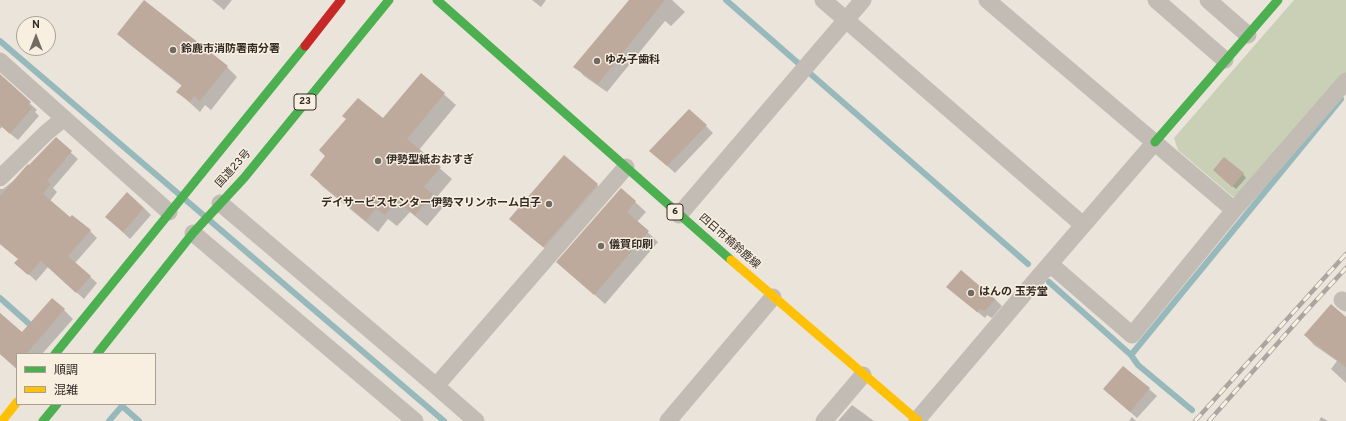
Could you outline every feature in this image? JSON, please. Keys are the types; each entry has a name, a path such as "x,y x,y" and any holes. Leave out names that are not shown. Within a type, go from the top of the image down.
{"main road":[{"name":"国道23号","path":"57,353 341,0"},
{"name":"国道23号","path":"98,353 197,229 244,178 389,0"},
{"name":"四日市楠鈴鹿線","path":"437,0 679,215 917,421"},
{"path":"1155,142 1278,0"},
{"path":"2,421 16,403"},
{"path":"43,421 56,405"}],"street":[{"path":"823,0 1083,225"},
{"path":"679,215 863,0"},
{"path":"987,0 1234,210"},
{"path":"1156,0 1225,60"},
{"path":"1208,0 1248,35"},
{"path":"0,61 64,118 172,209"},
{"path":"1049,265 1132,335 1234,210 1346,81"},
{"path":"0,178 46,133 64,118"},
{"path":"917,421 1155,142"},
{"path":"436,386 626,167"},
{"path":"220,203 476,421"},
{"path":"197,229 414,421"},
{"path":"668,421 773,297"},
{"path":"824,421 863,375"}],"green space":[{"path":"1294,0 1346,0 1346,73 1245,192 1233,197 1178,150 1174,138"}],"building":[{"name":"鈴鹿市消防署南分署","path":"144,0 228,66 200,101 194,96 190,102 176,92 182,85 117,34"},
{"path":"629,0 665,0 598,84 573,67"},
{"name":"伊勢型紙おおすぎ","path":"421,73 445,93 407,139 441,167 424,187 433,194 415,215 397,201 385,215 376,208 366,221 310,175 325,156 319,150 346,119 342,116 358,98 383,118"},
{"path":"0,74 31,102 28,105 32,108 10,134 0,125"},
{"path":"689,109 707,125 667,166 649,151"},
{"path":"56,137 72,151 47,181 51,184 43,194 70,217 72,215 91,230 68,256 91,276 76,293 41,261 28,275 14,263 18,259 0,244 0,196 28,164 29,165"},
{"name":"デイサービスセンター伊勢マリンホーム白子","path":"564,155 598,184 543,247 509,219"},
{"path":"1224,157 1244,173 1232,187 1213,170"},
{"name":"儀賀印刷","path":"621,188 636,201 627,212 649,231 594,295 556,262"},
{"path":"127,192 144,208 123,232 105,217"},
{"name":"はんの 玉芳堂","path":"961,270 995,299 985,311 980,309 977,312 946,287"},
{"path":"52,298 65,309 27,353 16,353 16,368 0,354 0,313 22,332"},
{"path":"1331,304 1346,317 1346,367 1304,335"},
{"path":"1123,366 1150,388 1130,412 1103,389"}],"waterway":[{"path":"726,0 1028,264"},
{"path":"0,41 444,421"},
{"path":"1131,355 1341,99"},
{"path":"1049,282 1131,355 1138,365 1192,410"},
{"path":"0,298 35,329"},
{"path":"109,421 122,406 139,421"}],"railway":[{"path":"1195,421 1346,254"},
{"path":"1209,421 1346,268"}],"traffic: fast":[{"path":"98,353 193,233 244,178 389,0"},
{"path":"437,0 731,260"},
{"path":"1155,142 1278,0"},
{"path":"56,353 305,46"},
{"path":"43,421 56,405"}],"traffic: slow":[{"path":"731,260 918,421"},
{"path":"2,421 16,403"}],"traffic: jam":[{"path":"305,46 341,0"}],"place":[{"name":"鈴鹿市消防署南分署","path":"173,50"},
{"name":"ゆみ子歯科","path":"597,61"},
{"name":"伊勢型紙おおすぎ","path":"378,161"},
{"name":"デイサービスセンター伊勢マリンホーム白子","path":"549,204"},
{"name":"儀賀印刷","path":"601,246"},
{"name":"はんの 玉芳堂","path":"971,293"}]}
